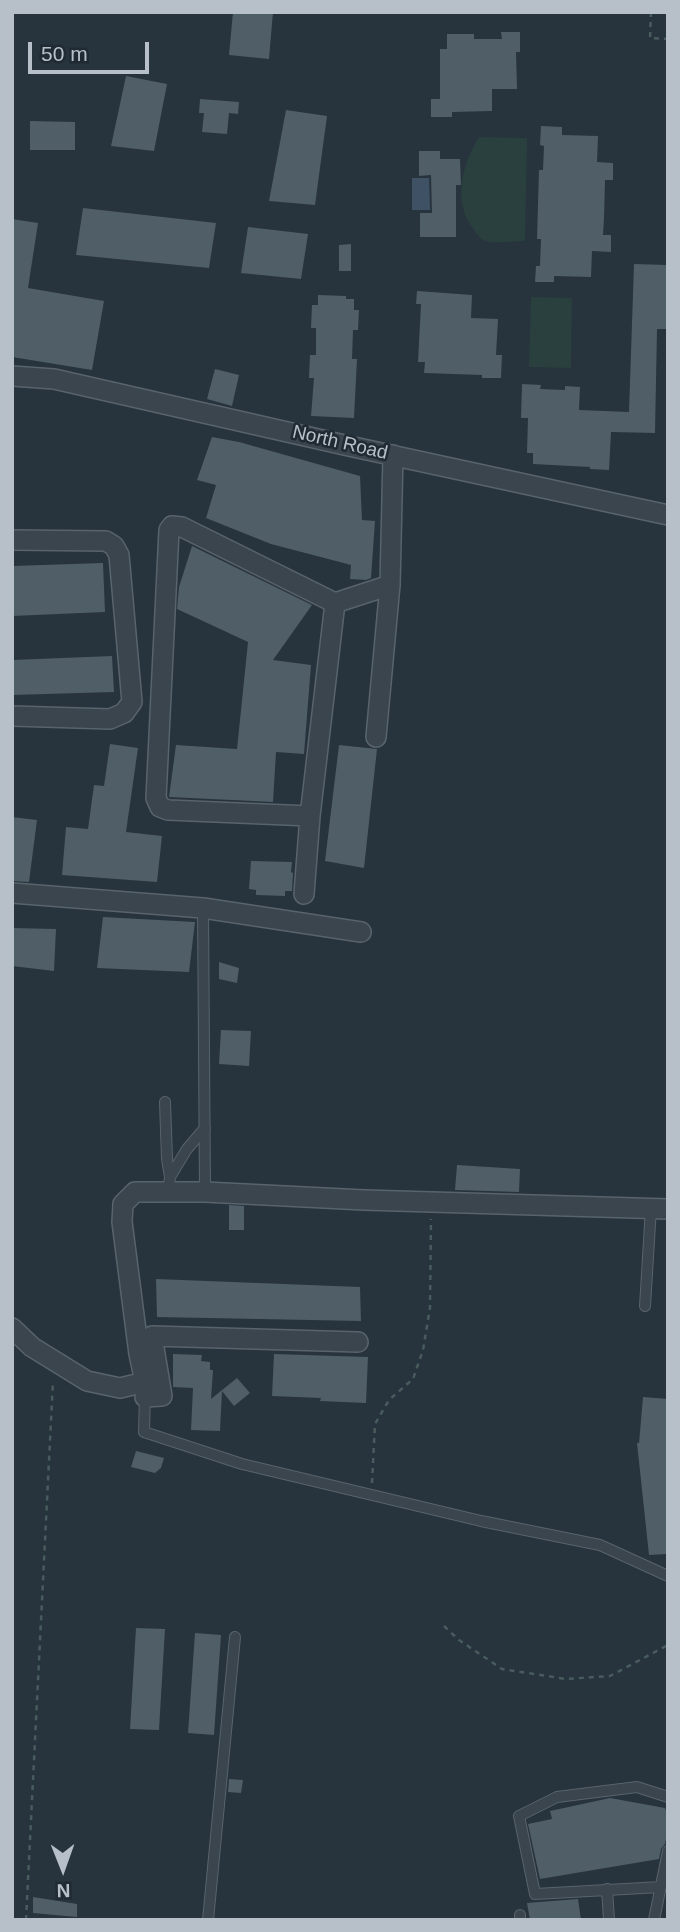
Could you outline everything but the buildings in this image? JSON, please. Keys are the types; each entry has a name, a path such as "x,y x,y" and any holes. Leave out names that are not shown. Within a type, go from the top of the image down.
{"street":[{"name":"North Road","path":"12,376 54,379 668,515"},
{"path":"376,737 390,585 393,455"},
{"path":"310,816 168,810 160,807 156,798 169,530 172,526 182,527 335,603 390,585"},
{"path":"12,540 106,541 114,545 119,555 132,702 124,713 110,719 12,716"},
{"path":"304,894 310,816 335,603"},
{"path":"12,893 202,908 361,932"},
{"path":"145,1390 122,1222 123,1204 135,1192 169,1184 205,1192 659,1208"},
{"path":"12,1328 32,1347 87,1381 145,1390 162,1396 152,1336 358,1342"}],"lane":[{"path":"202,908 205,1192"},
{"path":"165,1102 169,1184"},
{"path":"169,1184 187,1149 205,1128"},
{"path":"645,1306 659,1208"},
{"path":"145,1390 145,1432 242,1464 481,1521 600,1545 668,1576"},
{"path":"208,1920 234,1637"},
{"path":"661,1886 535,1894 519,1816 557,1797 637,1787 668,1797"},
{"path":"654,1920 668,1851"},
{"path":"607,1889 609,1920"}],"path":[{"path":"651,12 650,38 668,38"},
{"path":"371,1495 375,1424 389,1400 413,1379 423,1350 430,1308 431,1202"},
{"path":"26,1920 54,1361"},
{"path":"444,1626 458,1640 502,1669 566,1679 610,1676 668,1645"}],"green space":[{"path":"479,137 527,138 525,241 484,240 471,226 466,215 462,204 462,181 468,158"},
{"path":"531,297 572,298 571,368 529,367"}],"water":[{"path":"412,178 429,178 430,210 412,210"}]}
